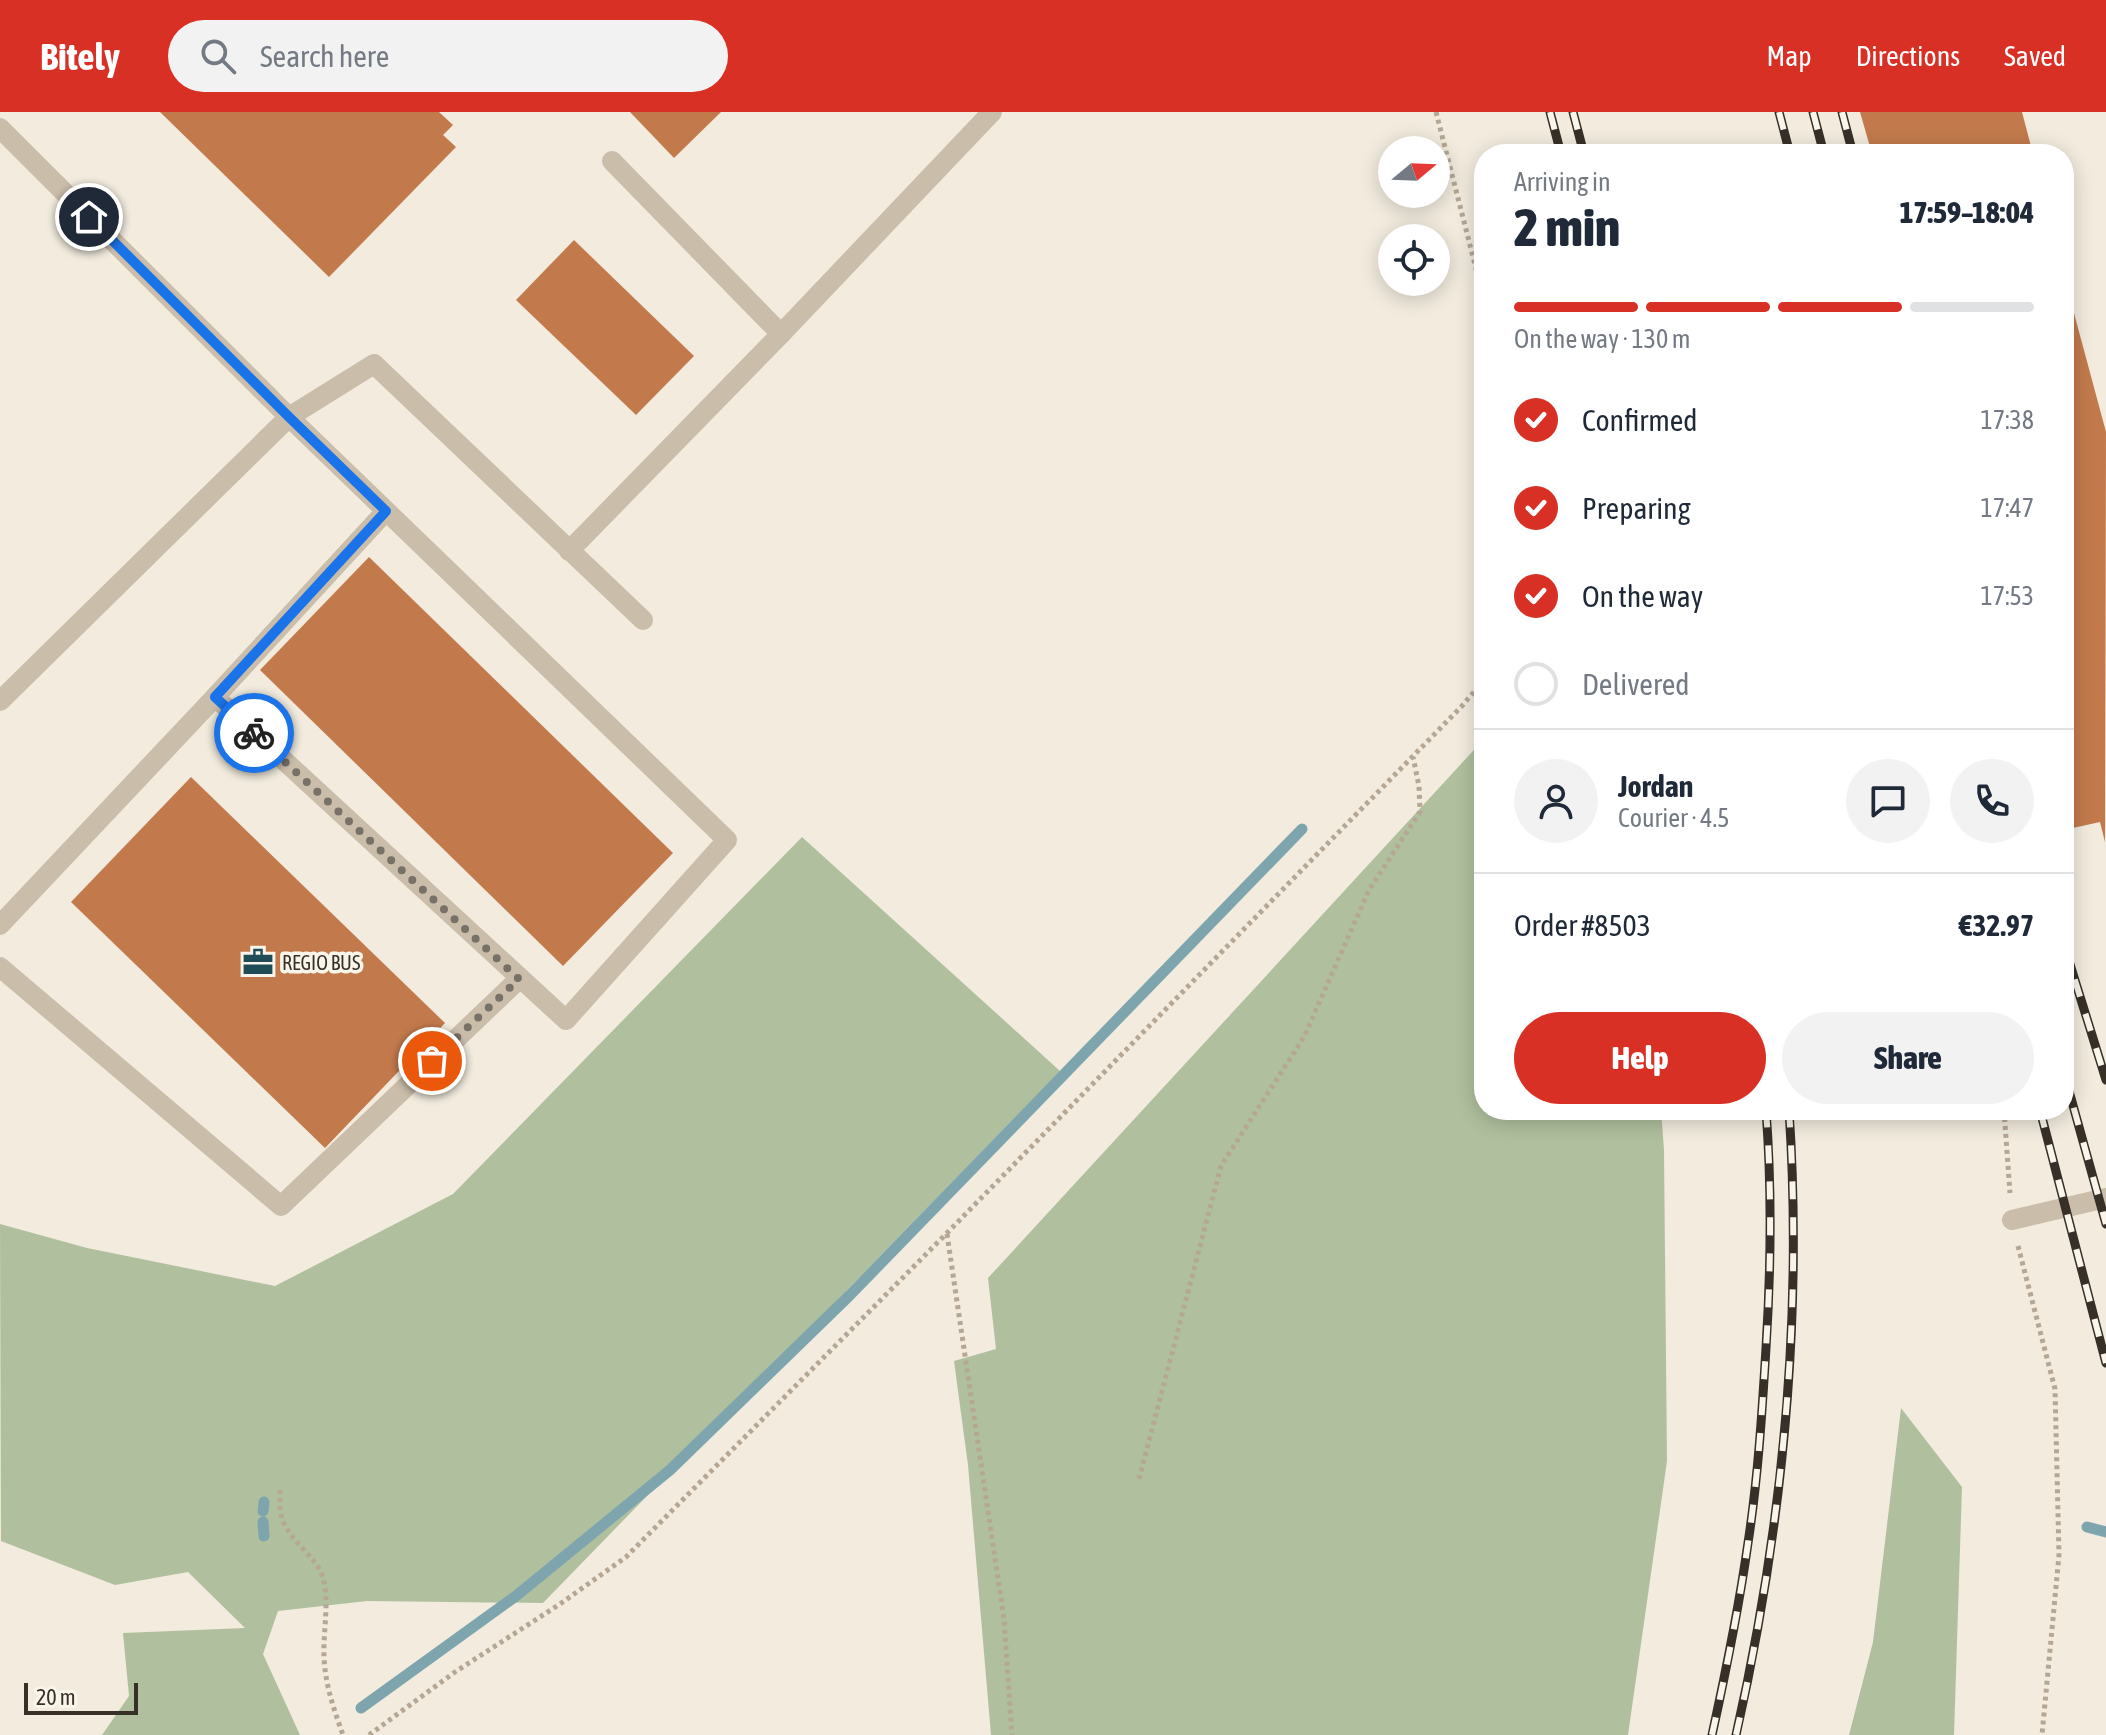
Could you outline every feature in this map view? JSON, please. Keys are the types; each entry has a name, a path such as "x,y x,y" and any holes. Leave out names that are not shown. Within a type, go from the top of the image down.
{"street":[{"path":"569,551 781,334 981,116"},
{"path":"0,128 289,417 727,840 566,1020 215,697"},
{"path":"612,161 781,334"},
{"path":"0,701 289,417 374,364 643,620"},
{"path":"0,925 386,511"},
{"path":"0,967 281,1206 519,979"},
{"path":"2012,1220 2106,1198"}],"path":[{"path":"1436,112 1474,261"},
{"path":"369,1735 455,1672 626,1557 947,1233 1474,692"},
{"path":"1139,1479 1221,1166 1304,1037 1369,890 1420,812 1413,756"},
{"path":"2005,1120 2012,1220 2055,1389 2059,1555 2042,1735"},
{"path":"947,1233 1004,1619 1012,1735"},
{"path":"280,1490 283,1521 320,1569 324,1584 324,1660 330,1698 343,1735"}],"green space":[{"path":"1474,750 1474,1120 1662,1120 1667,1461 1628,1735 991,1735 968,1465 954,1361 996,1349 988,1278"},
{"path":"802,837 1060,1071 543,1603 367,1601 278,1611 263,1654 300,1735 102,1735 129,1696 123,1633 245,1628 188,1572 115,1585 1,1541 0,1224 87,1248 275,1286 453,1194"},
{"path":"1901,1408 1962,1487 1954,1735 1849,1735 1873,1642"}],"building":[{"path":"160,112 439,112 453,125 443,135 456,147 329,277"},
{"path":"630,112 721,112 674,158"},
{"path":"1860,112 2022,112 2030,144 1869,144"},
{"path":"574,240 694,356 636,415 516,300"},
{"path":"2074,313 2106,432 2105,842 2100,822 2074,828"},
{"path":"369,557 673,853 563,966 260,670"},
{"name":"REGIO BUS","path":"191,777 445,1023 325,1148 71,902"}],"waterway":[{"path":"361,1708 516,1596 670,1470 850,1295 1302,829"},
{"path":"263,1511 264,1502"},
{"path":"263,1522 264,1536"},
{"path":"2087,1527 2106,1532"}],"railway":[{"path":"1550,112 1558,144"},
{"path":"1573,112 1581,144"},
{"path":"1779,112 1787,144"},
{"path":"1813,112 1821,144"},
{"path":"1842,112 1850,144"},
{"path":"2074,977 2106,1080"},
{"path":"2074,1109 2106,1224"},
{"path":"1712,1735 1741,1591 1759,1446 1770,1259 1767,1120"},
{"path":"1736,1735 1766,1581 1785,1424 1793,1267 1790,1120"},
{"path":"2043,1120 2106,1363"}],"way so far":[{"path":"254,733 519,979 432,1061"}],"place":[{"name":"REGIO BUS","path":"258,962"}],"route":[{"path":"89,217 386,511 215,697 254,733"}]}
